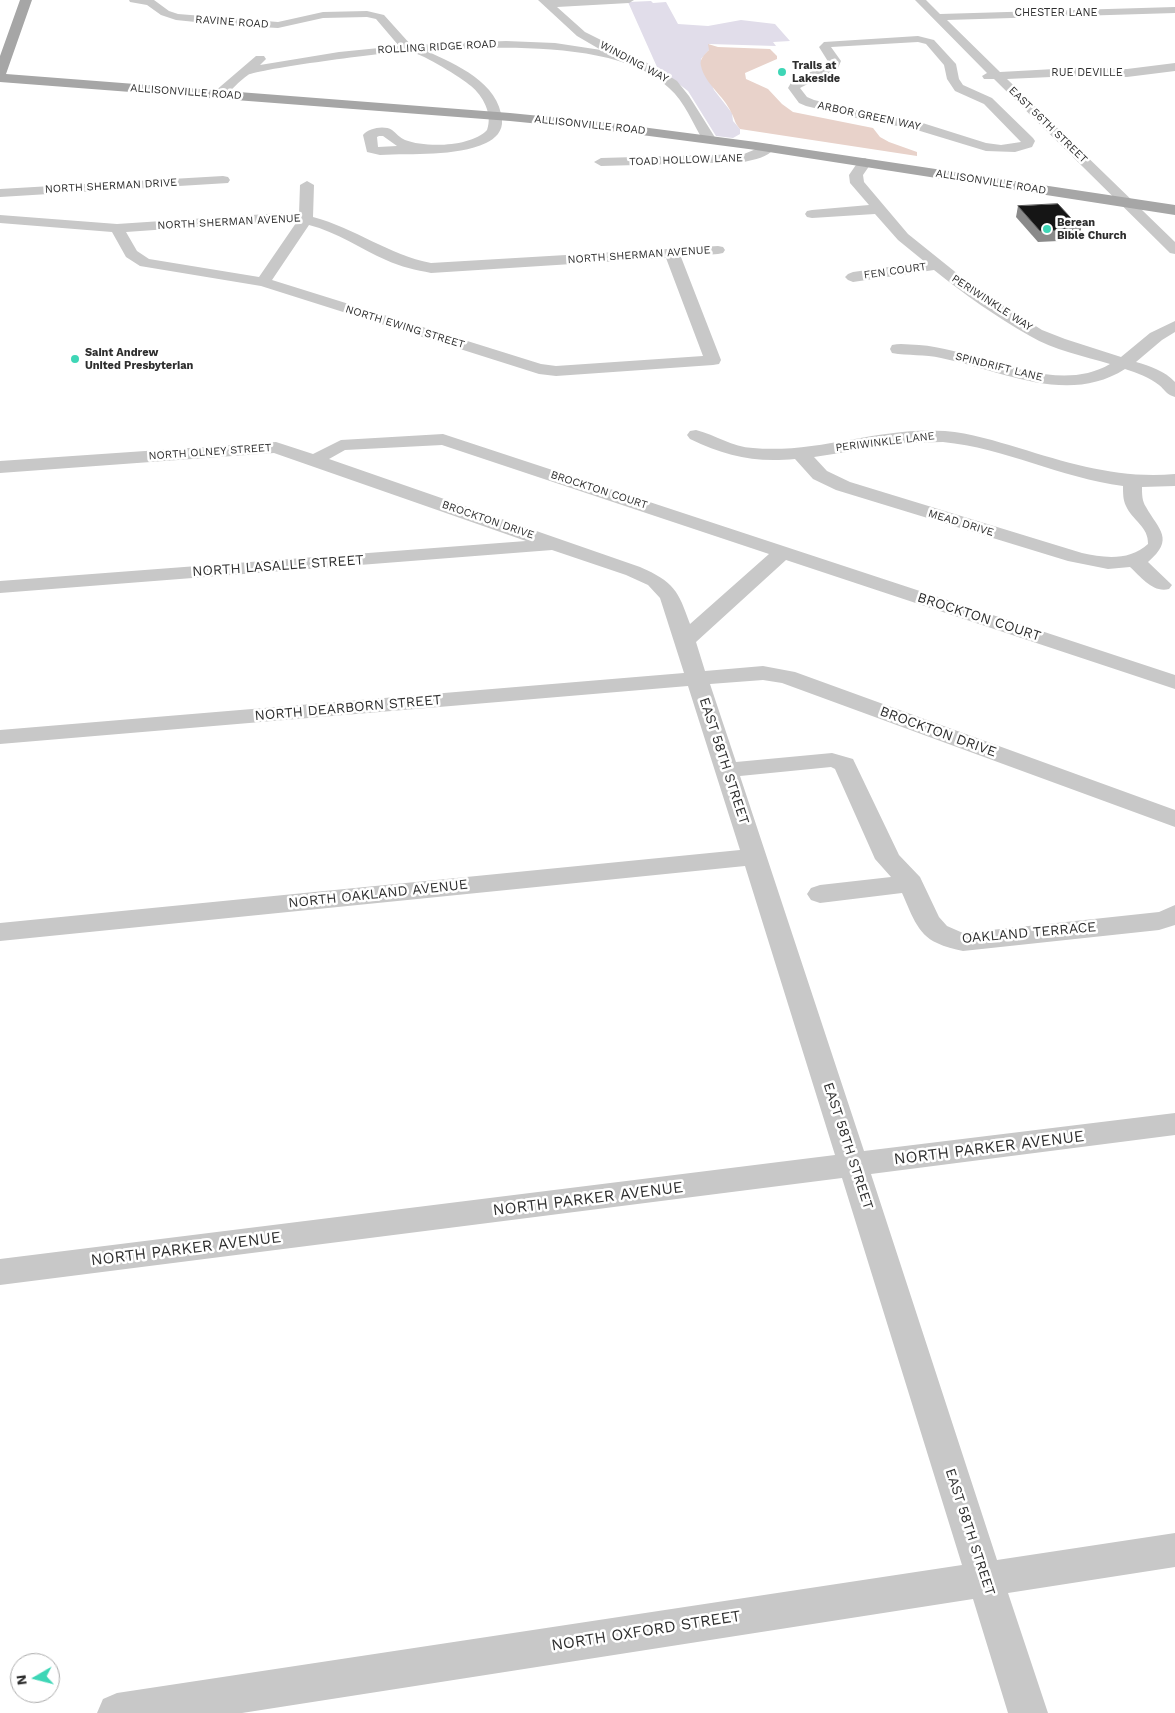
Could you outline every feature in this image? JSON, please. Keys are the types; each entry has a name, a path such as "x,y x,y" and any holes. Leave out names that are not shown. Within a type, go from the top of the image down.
{"main road":[{"path":"0,74 26,0"},
{"name":"ALLISONVILLE ROAD","path":"0,78 495,116 611,127 709,139 1175,210"}],"street":[{"name":"RAVINE ROAD","path":"134,0 150,2 166,14 176,17 225,22 278,25 323,15 367,14 380,17 410,48"},
{"path":"546,2 629,0"},
{"name":"EAST 56TH STREET","path":"920,0 1175,250"},
{"name":"WINDING WAY","path":"546,2 577,31 627,59 652,70 673,84 684,96 709,139"},
{"name":"CHESTER LANE","path":"938,17 1022,13 1092,14 1175,10"},
{"name":"ARBOR GREEN WAY","path":"928,41 962,77 955,83 963,90 988,101 1028,141 1026,146 1009,148 980,147 910,124 881,120 810,103 803,100 794,88 796,84 835,63 826,46 833,43 928,41"},
{"name":"ROLLING RIDGE ROAD","path":"248,71 335,55 410,48 489,44 537,44 583,49 627,59"},
{"path":"410,48 464,75 484,91 491,103 495,116 494,131 486,138 465,145 434,148"},
{"path":"218,95 248,71 266,52"},
{"name":"RUE DEVILLE","path":"962,77 1073,72 1135,72 1175,67"},
{"path":"1135,72 1163,80"},
{"name":"TOAD HOLLOW LANE","path":"601,162 744,158 757,155 768,148"},
{"name":"PERIWINKLE WAY","path":"865,162 855,179 904,237 962,285 1036,333 1059,343 1124,362 1156,375 1175,392"},
{"name":"NORTH SHERMAN DRIVE","path":"0,192 223,180"},
{"path":"263,282 306,219 307,185"},
{"path":"812,214 879,209"},
{"name":"NORTH SHERMAN AVENUE","path":"0,219 116,228 282,217 306,219 323,223 409,264 428,268 718,250"},
{"name":"NORTH EWING STREET","path":"116,228 131,254 145,262 263,282 544,370 564,371 713,360 672,253"},
{"name":"FEN COURT","path":"853,277 937,265"},
{"name":"SPINDRIFT LANE","path":"898,349 942,353 1020,375 1052,380 1078,379 1109,372 1162,332 1175,326"},
{"name":"PERIWINKLE LANE","path":"696,434 711,443 736,451 765,454 799,452 916,436 945,436 976,442 1095,476 1132,482"},
{"name":"BROCKTON COURT","path":"315,460 341,445 443,438 1175,682"},
{"name":"NORTH OLNEY STREET","path":"0,467 276,447 315,460"},
{"name":"MEAD DRIVE","path":"799,452 811,467 828,480 883,499 1081,559 1112,563 1134,560 1154,550 1159,542 1156,530 1136,507 1132,482"},
{"name":"BROCKTON DRIVE","path":"315,460 641,574 659,584"},
{"path":"1132,482 1175,480"},
{"name":"NORTH LASALLE STREET","path":"0,587 557,544"},
{"path":"685,640 783,552"},
{"path":"1134,560 1162,585"},
{"name":"EAST 58TH STREET","path":"659,584 672,600 756,857 1028,1713"},
{"name":"BROCKTON DRIVE","path":"697,678 751,673 787,677 1173,813"},
{"name":"NORTH DEARBORN STREET","path":"0,738 697,678"},
{"name":"OAKLAND TERRACE","path":"726,770 832,760 840,761 847,766 888,859 911,883 931,926 946,937 963,942 1159,921 1170,918 1175,914"},
{"name":"NORTH OAKLAND AVENUE","path":"0,932 756,857"},
{"path":"820,894 911,883"},
{"name":"NORTH PARKER AVENUE","path":"0,1272 854,1166 1175,1124"},
{"name":"NORTH OXFORD STREET","path":"117,1713 1175,1550"}],"shaded area":[{"path":"651,1 653,3 666,2 678,24 708,26 741,20 775,24 790,41 773,42 776,46 709,44 709,50 701,59 714,90 732,113 733,121 740,129 740,134 733,138 716,136 688,91 657,67 628,2"},
{"path":"708,44 718,47 770,49 777,56 777,59 745,73 746,79 768,89 782,104 793,112 873,128 880,137 917,152 917,156 740,129 728,106 706,79 703,72 701,61 709,50"}],"building":[{"path":"1058,204 1081,229 1040,231 1018,206"}],"place":[{"name":"Trails at Lakeside","path":"782,72"},
{"name":"Berean Bible Church","path":"1047,229"},
{"name":"Saint Andrew United Presbyterian","path":"75,359"}]}
